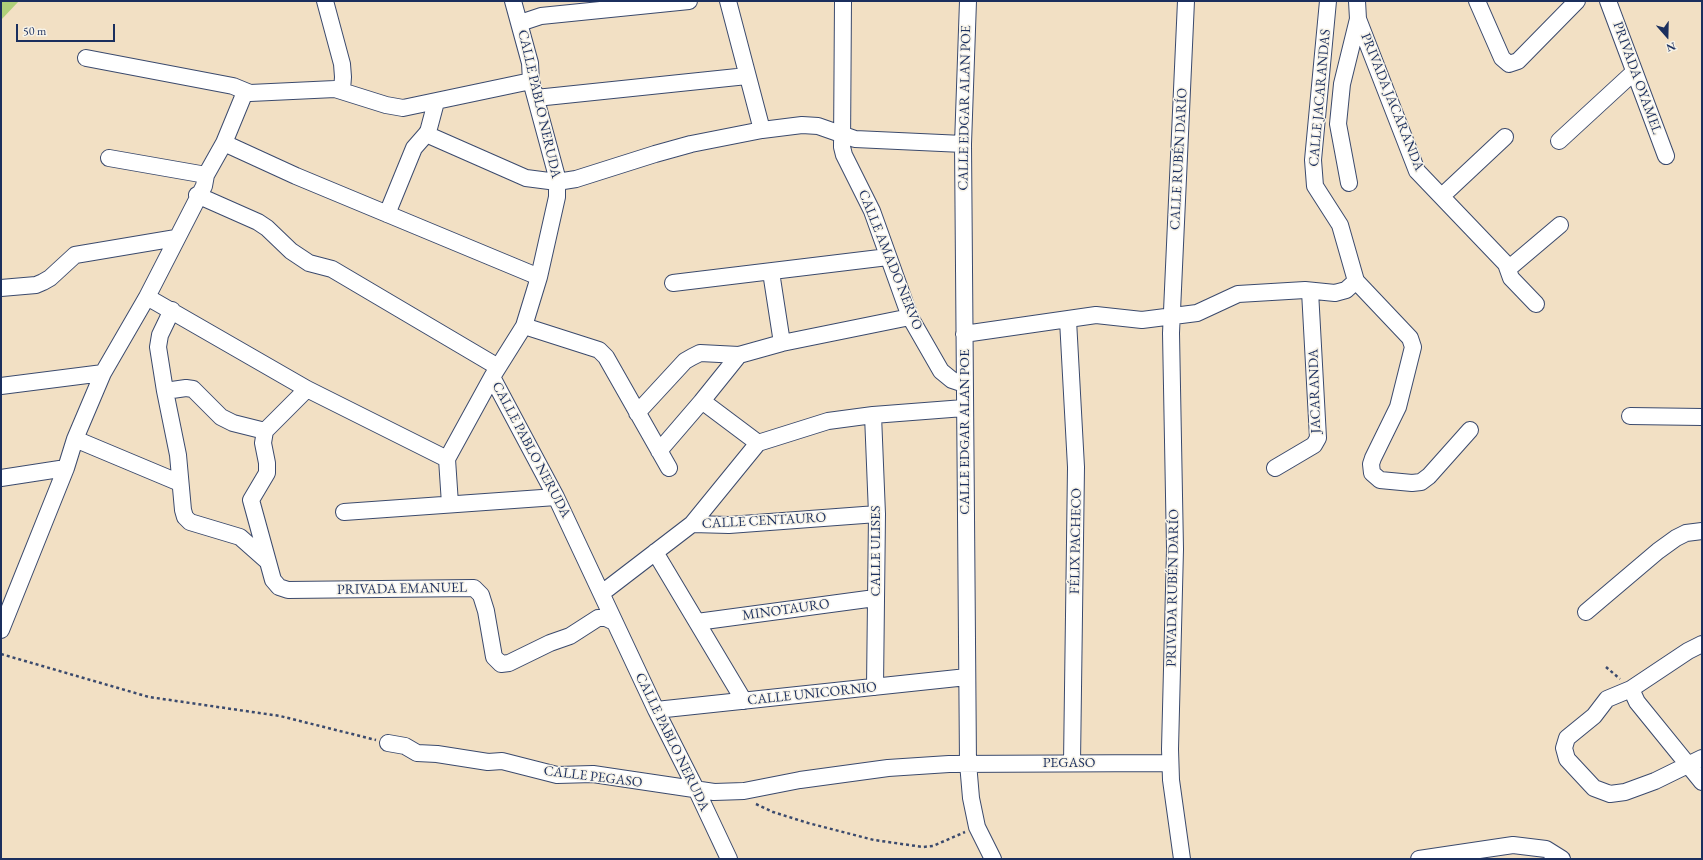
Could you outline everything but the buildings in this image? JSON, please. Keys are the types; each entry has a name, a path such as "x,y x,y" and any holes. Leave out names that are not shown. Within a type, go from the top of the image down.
{"street":[{"path":"325,1 342,64 342,90"},
{"name":"CALLE PABLO NERUDA","path":"513,1 530,63 531,81 557,182 556,202 539,277 524,326 495,372 602,593 614,622 656,710 729,859"},
{"path":"520,23 541,16 689,1"},
{"path":"728,1 762,130"},
{"name":"CALLE AMADO NERVO","path":"843,1 844,155 872,212 910,317 941,371 952,380 964,384"},
{"name":"CALLE EDGAR ALAN POE","path":"968,1 963,144 968,763 971,798 977,827 993,859"},
{"name":"CALLE RUBÉN DARÍO","path":"1171,316 1186,1"},
{"name":"CALLE JACARANDAS","path":"1328,1 1313,160 1314,181 1317,191 1340,225 1356,281"},
{"name":"PRIVADA JACARANDA","path":"1357,1 1358,19 1415,167 1506,264 1511,278 1536,304"},
{"path":"1477,1 1502,58 1509,64 1518,61 1577,1"},
{"name":"PRIVADA OYAMEL","path":"1608,1 1666,156"},
{"path":"1349,183 1338,124 1342,84 1358,19"},
{"path":"86,58 234,86 246,92 255,93 326,88 342,90 395,107 410,107 531,81"},
{"path":"1559,141 1634,72"},
{"path":"536,98 747,76"},
{"path":"1,630 66,468 75,439 103,373 147,296 204,186 206,175 224,144 246,92"},
{"path":"387,214 414,148 426,134 436,102"},
{"path":"426,134 526,178 557,182 576,179 691,144 762,130 809,125 825,128 843,136 855,139 963,144"},
{"path":"1442,196 1505,137"},
{"path":"224,144 296,176 539,277"},
{"path":"109,158 206,175"},
{"path":"198,195 258,222 267,228 291,251 309,263 332,269 495,372 447,459 450,504"},
{"path":"1508,269 1560,225"},
{"path":"1,288 36,285 43,282 50,278 75,255 176,238"},
{"path":"673,283 888,257"},
{"path":"771,272 782,342"},
{"path":"964,334 1103,314 1142,320 1201,312 1238,294 1310,291 1335,293 1346,290 1356,281 1410,338 1413,347 1398,407 1373,458 1371,469 1376,477 1385,481 1421,482 1429,476 1470,430"},
{"name":"JACARANDA","path":"1275,468 1314,445 1318,438 1310,291"},
{"path":"147,296 307,388 447,459"},
{"path":"172,310 160,335 158,347 178,455 182,510 185,517 190,522 240,538 268,561"},
{"name":"PRIVADA RUBÉN DARÍO","path":"1171,316 1175,549 1170,762 1172,792 1182,859"},
{"path":"638,413 685,361 700,353 739,355 782,342 910,317"},
{"name":"FÉLIX PACHECO","path":"1068,320 1076,467 1072,763"},
{"path":"524,326 599,350 606,357 668,468"},
{"path":"659,451 702,402 739,355"},
{"path":"1,386 103,373"},
{"path":"165,391 186,388 193,389 220,417 233,423 265,431 307,388"},
{"path":"702,402 758,443"},
{"path":"692,524 758,443 828,420 964,408"},
{"name":"CALLE ULISES","path":"873,415 877,514 875,598 876,687"},
{"path":"1630,416 1702,417"},
{"name":"PRIVADA EMANUEL","path":"265,431 263,443 267,463 267,473 251,500 273,580 279,587 288,590 474,588 481,595 486,611 494,657 502,664 509,663 550,643 570,636 598,618 606,618 614,622"},
{"path":"75,439 180,484"},
{"path":"1,478 66,468"},
{"path":"344,512 556,497"},
{"name":"CALLE CENTAURO","path":"602,593 692,524 729,525 877,514"},
{"path":"1586,612 1658,551 1676,538 1686,533 1702,531"},
{"path":"655,552 744,701"},
{"name":"MINOTAURO","path":"697,622 875,598"},
{"path":"1696,762 1634,789 1617,793 1605,793 1594,788 1570,762 1565,755 1564,748 1568,738 1594,716 1607,699 1631,689 1688,651 1702,644"},
{"name":"CALLE UNICORNIO","path":"656,710 967,677"},
{"path":"1631,689 1637,702 1696,762 1702,782"},
{"name":"CALLE PEGASO","path":"388,743 405,746 417,753 437,754 488,762 502,761 550,774 593,774 697,791 720,792 744,791 800,780 888,768 968,763"},
{"name":"PEGASO","path":"968,763 1170,762"},
{"path":"1420,859 1513,845 1546,849 1562,859"}],"path":[{"path":"1,654 149,697 280,716 388,743"},
{"path":"744,791 755,803 773,812 874,840 928,848 977,827"}],"green space":[{"path":"1,1 19,1 1,20"}]}
